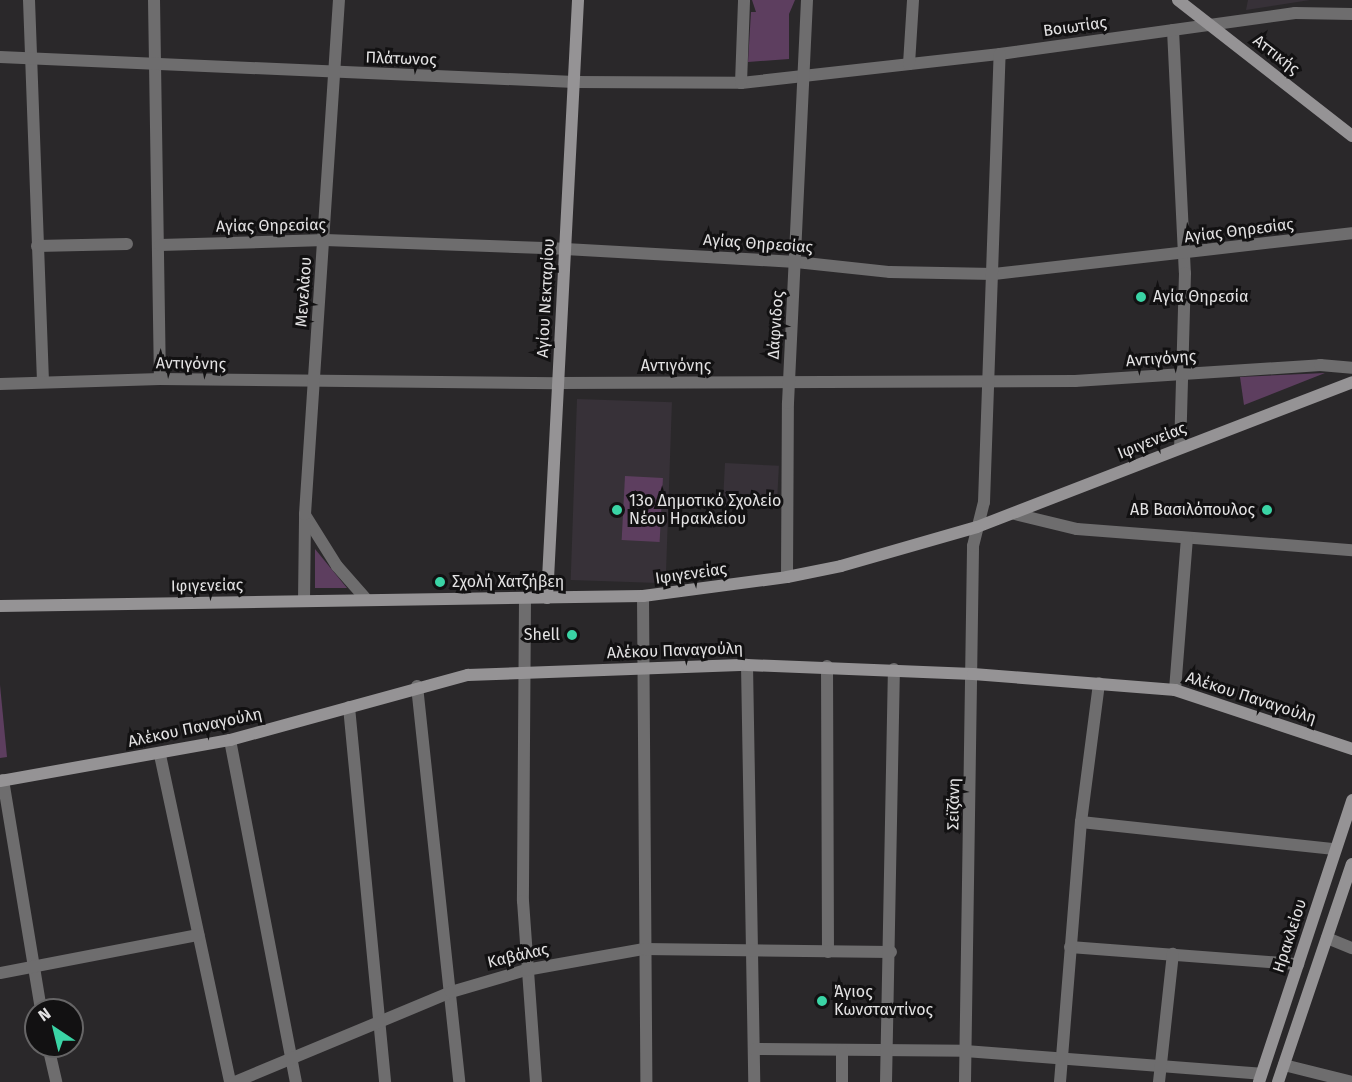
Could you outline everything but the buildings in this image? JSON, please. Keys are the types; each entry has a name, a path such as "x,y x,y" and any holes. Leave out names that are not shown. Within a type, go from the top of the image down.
{"street":[{"path":"29,0 43,382"},
{"path":"154,0 160,245 160,379"},
{"name":"Μενελάου","path":"304,601 305,514 325,240 339,0"},
{"name":"Αγίου Νεκταρίου","path":"547,598 578,0"},
{"path":"741,83 744,0"},
{"name":"Δάφνιδος","path":"787,577 789,381 796,262 801,75 807,0"},
{"path":"909,64 913,0"},
{"name":"Αττικής","path":"1178,0 1352,136"},
{"name":"Βοιωτίας","path":"801,75 1000,54 1295,13 1352,14"},
{"path":"1173,30 1184,254 1180,448"},
{"name":"Σεϊζάνη","path":"965,1082 974,546 984,502 994,274 1000,54"},
{"name":"Πλάτωνος","path":"0,57 574,82 741,83 801,75"},
{"name":"Αγίας Θηρεσίας","path":"160,245 325,240 565,249 796,262 890,272 994,274 1352,233"},
{"path":"38,246 127,244"},
{"name":"Αντιγόνης","path":"0,384 160,379 558,383 1075,381 1320,365 1352,368"},
{"name":"Ιφιγενείας","path":"0,606 643,596 787,577 841,566 1015,514 1352,382"},
{"path":"305,514 337,566 366,599"},
{"path":"1015,514 1077,529 1352,550"},
{"path":"1175,690 1187,538"},
{"path":"643,596 646,1082"},
{"path":"525,599 523,901 526,970 536,1082"},
{"path":"747,665 754,1082"},
{"name":"Αλέκου Παναγούλη","path":"1,780 230,740 417,686 468,675 747,665 894,669 1175,690 1352,749"},
{"path":"827,666 828,952"},
{"path":"886,1082 891,952 894,669"},
{"path":"1060,1082 1082,822 1099,683"},
{"path":"417,686 459,1082"},
{"path":"349,707 385,1082"},
{"path":"230,740 296,1082"},
{"path":"160,754 230,1082"},
{"path":"1,780 37,998"},
{"name":"Ηρακλείου","path":"1260,1078 1352,800"},
{"path":"1082,822 1335,849"},
{"path":"1278,1082 1352,866"},
{"path":"0,973 198,935"},
{"path":"1327,938 1352,948"},
{"path":"1070,947 1298,964"},
{"name":"Καβάλας","path":"235,1082 451,992 526,970 644,949 891,952"},
{"path":"1159,1082 1173,954"},
{"path":"754,1049 966,1052 1063,1057 1161,1064 1260,1078"},
{"path":"842,1050 842,1082"},
{"path":"51,1058 56,1082"},
{"path":"1284,1065 1352,1082"}],"shaded area":[{"path":"752,0 795,0 789,14 789,59 748,62 751,12 756,12"},
{"path":"1248,0 1310,0 1246,10"},
{"path":"1325,373 1244,405 1240,377"},
{"name":"13ο Δημοτικό Σχολείο Νέου Ηρακλείου","path":"577,399 672,402 666,583 571,580"},
{"path":"725,463 779,466 777,509 723,506"},
{"path":"625,476 663,478 660,542 622,540"},
{"path":"315,549 347,588 315,588"},
{"path":"0,685 7,757 0,758"}],"place":[{"name":"Αγία Θηρεσία","path":"1141,297"},
{"name":"13ο Δημοτικό Σχολείο Νέου Ηρακλείου","path":"617,510"},
{"name":"ΑΒ Βασιλόπουλος","path":"1267,510"},
{"name":"Σχολή Χατζήβεη","path":"440,582"},
{"name":"Shell","path":"572,635"},
{"name":"Άγιος Κωνσταντίνος","path":"822,1001"}]}
